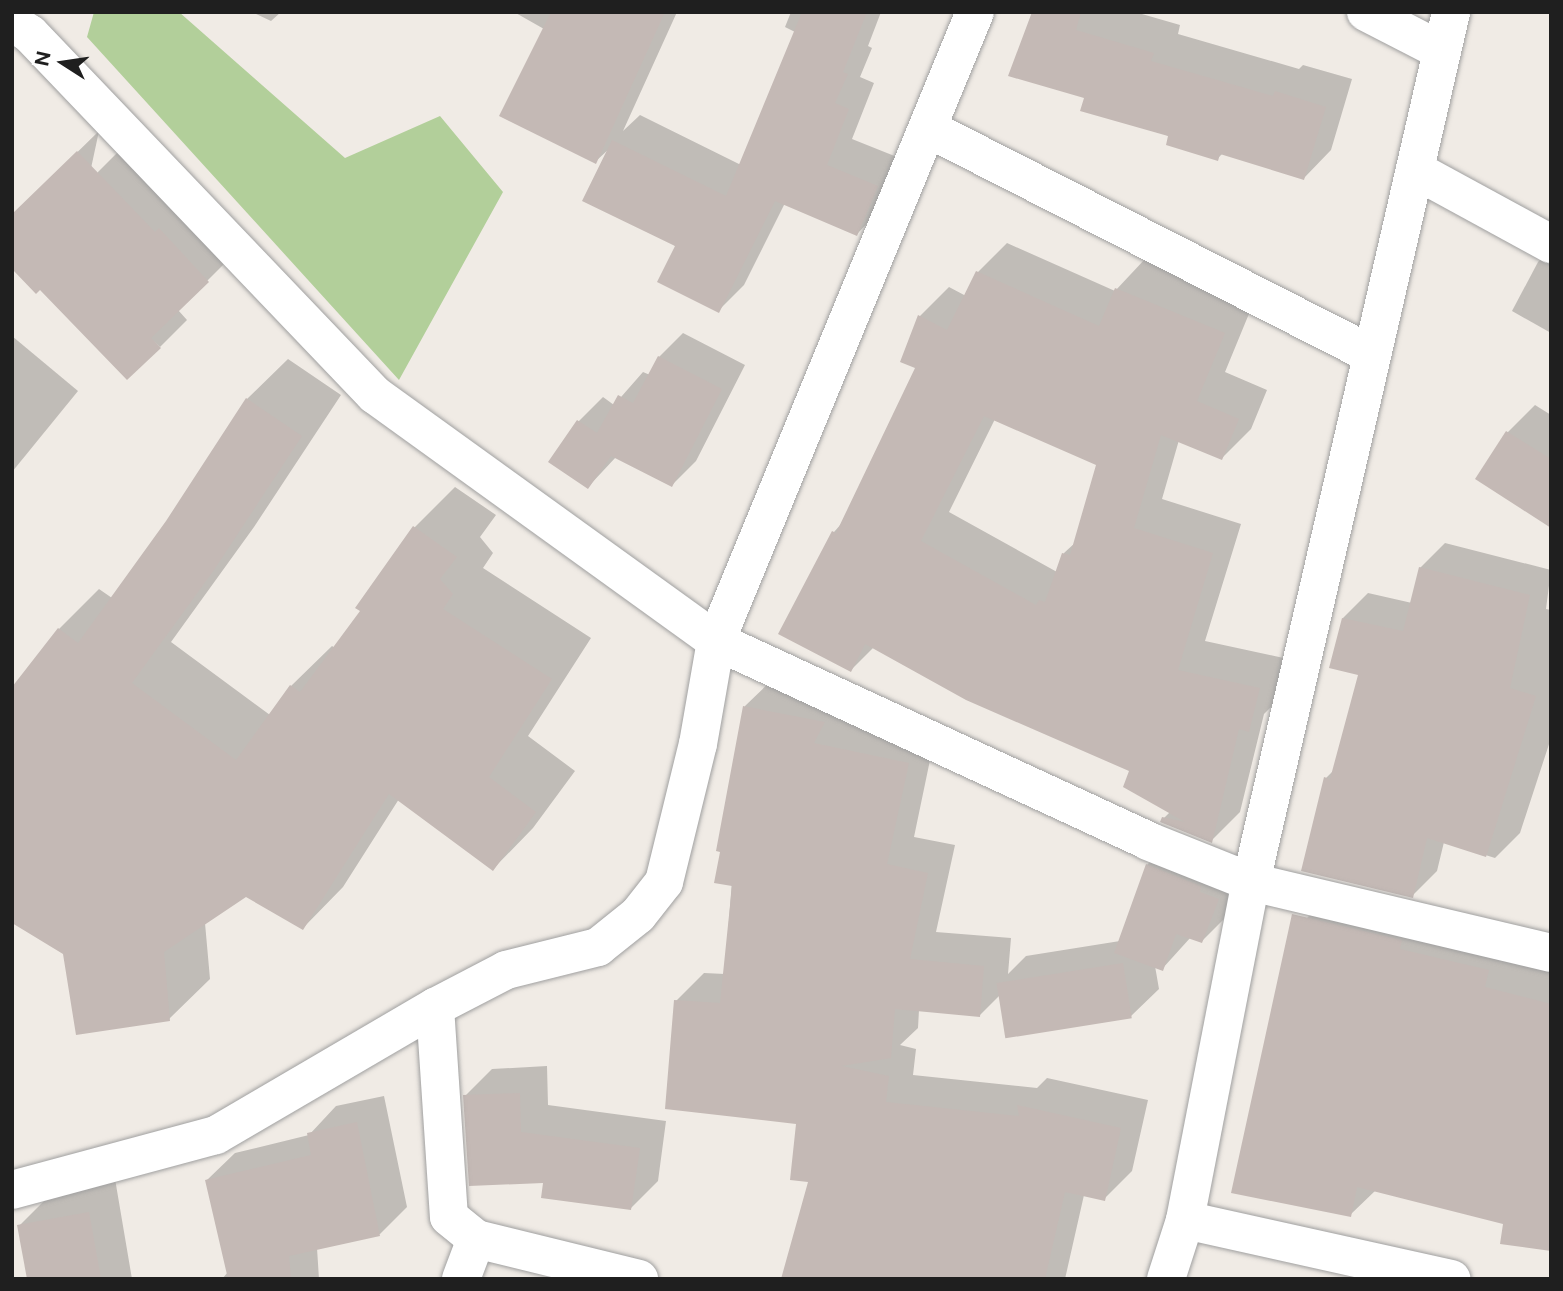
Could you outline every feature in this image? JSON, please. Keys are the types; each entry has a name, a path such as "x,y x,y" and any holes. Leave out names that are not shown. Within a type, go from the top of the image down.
{"street":[{"path":"12,1190 216,1135 435,1007 506,971 598,947 638,915 664,882 698,744 716,641 975,12"},
{"path":"1366,12 1442,51"},
{"path":"1166,1279 1185,1220 1251,882 1451,12"},
{"path":"18,37 375,395 716,641 1148,841 1251,882 1551,953"},
{"path":"929,129 1372,355"},
{"path":"1415,170 1551,244"},
{"path":"435,1007 449,1217 476,1239 639,1279"},
{"path":"1185,1220 1452,1279"},
{"path":"461,1279 476,1239"}],"green space":[{"path":"94,12 179,12 345,158 440,116 503,192 399,380 87,37"}],"building":[{"path":"551,12 665,12 596,164 499,116"},
{"path":"802,12 867,12 843,72 848,74 835,103 849,109 827,165 878,186 857,236 775,201 719,313 657,282 675,246 582,201 612,140 726,196"},
{"path":"1032,12 1081,12 1076,30 1154,53 1151,61 1273,96 1275,91 1326,107 1304,180 1220,154 1218,161 1166,145 1168,136 1080,111 1084,98 1008,76"},
{"path":"77,151 155,232 159,228 209,282 151,338 161,348 127,380 40,290 36,294 12,269 12,214"},
{"path":"976,271 1099,326 1115,288 1225,333 1197,401 1239,419 1222,460 1161,435 1134,528 1213,553 1178,670 1260,688 1249,732 1239,729 1212,843 1160,822 1162,817 1185,822 1123,787 1129,771 966,700 865,644 851,672 778,634 832,531 836,533 915,368 900,362 918,315 947,330","holes":["984,416 1096,465 1070,555 1062,553 1045,602 1039,600 1036,605 921,541"]},
{"path":"658,356 722,389 672,487 611,456 588,489 548,462 577,420 597,433 618,395 633,403"},
{"path":"246,398 302,436 214,570 132,683 236,760 290,685 300,692 360,611 355,608 413,526 457,557 440,579 453,594 443,609 552,679 489,777 536,812 493,871 389,794 303,930 246,897 164,952 170,1021 76,1035 63,954 12,923 12,687 58,628 78,643 166,521"},
{"path":"1506,431 1551,459 1551,528 1475,479"},
{"path":"1419,567 1530,595 1510,688 1536,696 1486,857 1427,838 1413,898 1301,871 1324,777 1330,779 1358,675 1329,668 1342,618 1403,631"},
{"path":"743,706 825,722 814,743 909,763 887,864 928,873 910,959 984,966 980,1017 895,1009 891,1058 841,1066 889,1076 886,1102 1019,1116 1017,1105 1121,1128 1105,1201 1065,1192 1045,1279 781,1279 808,1182 790,1180 796,1124 665,1109 674,1000 720,1003 732,886 714,883 720,852 716,851"},
{"path":"1146,864 1201,886 1200,892 1219,899 1202,943 1176,934 1163,971 1114,953"},
{"path":"1292,914 1402,940 1400,949 1489,970 1485,987 1551,1004 1551,1251 1500,1244 1503,1224 1357,1187 1351,1217 1231,1193"},
{"path":"1123,963 1132,1018 1005,1038 997,983"},
{"path":"520,1093 521,1132 640,1148 631,1210 541,1198 543,1183 469,1186 463,1095"},
{"path":"357,1122 380,1236 289,1256 291,1279 228,1279 205,1180 311,1155 307,1133"},
{"path":"89,1212 101,1279 27,1279 17,1225"}]}
